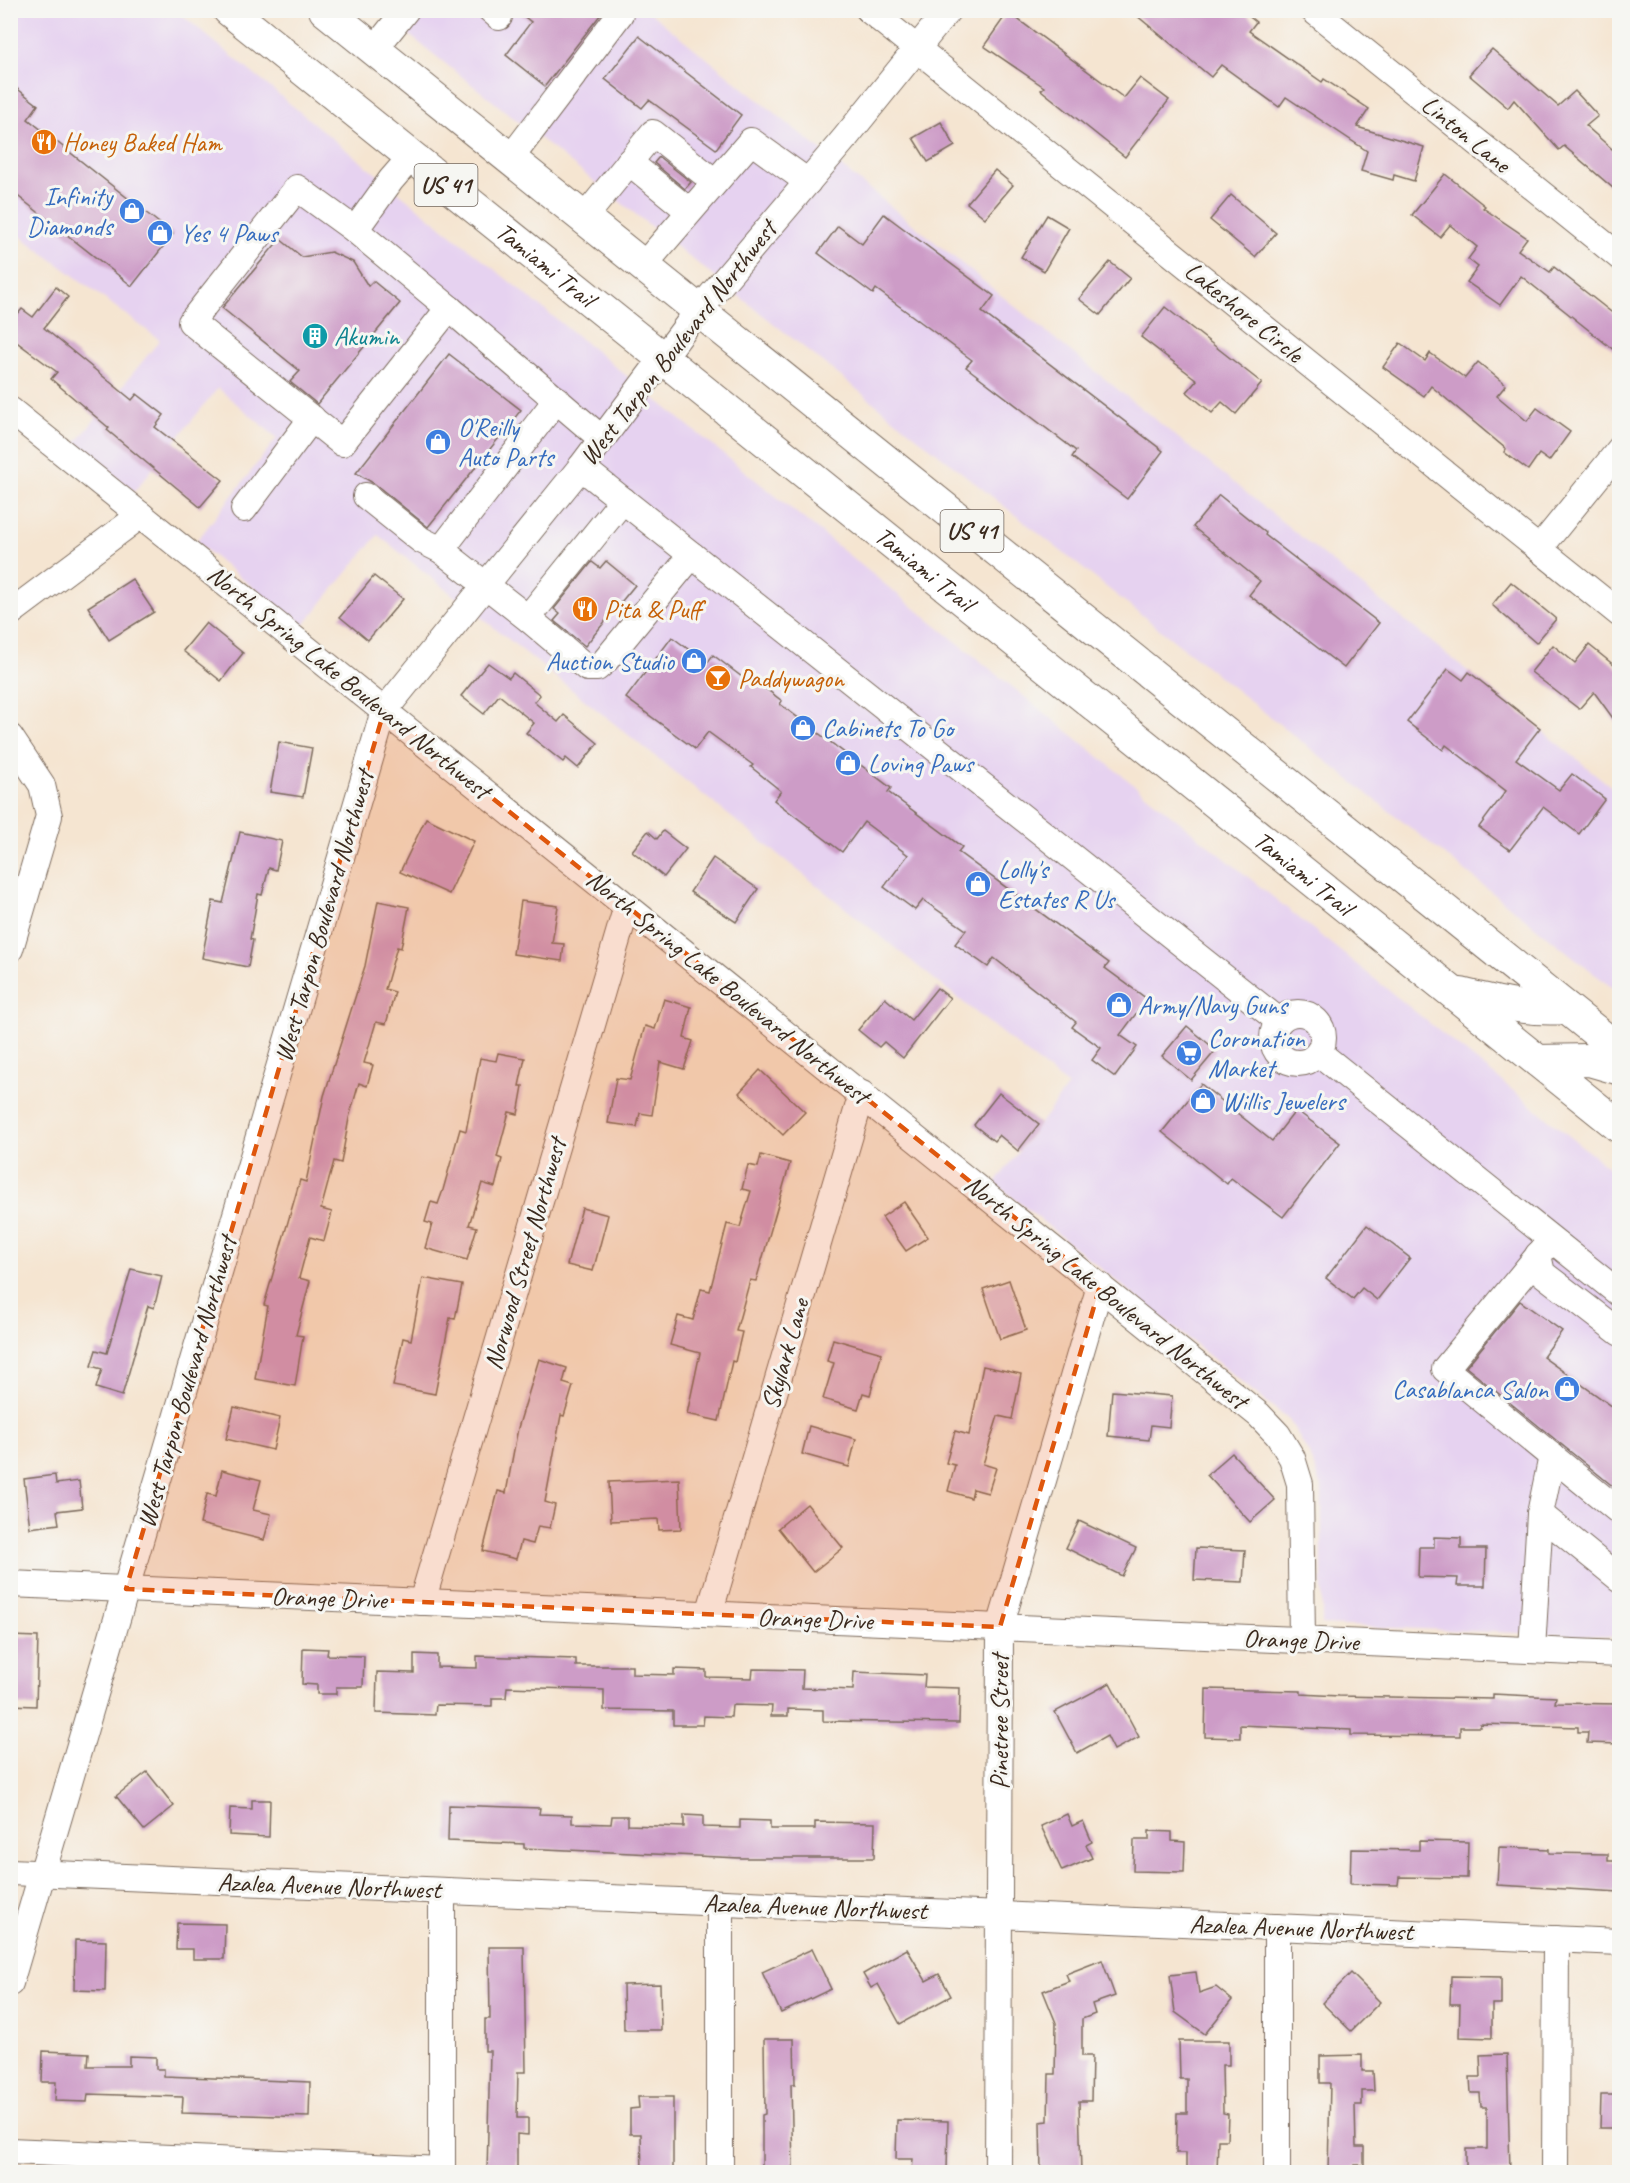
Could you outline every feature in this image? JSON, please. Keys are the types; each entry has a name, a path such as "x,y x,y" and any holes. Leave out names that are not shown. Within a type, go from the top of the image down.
{"main road":[{"name":"Tamiami Trail","path":"229,10 1620,1127"},
{"name":"US 41","path":"325,10 1620,1051"},
{"path":"1451,992 1538,1011 1566,1008"},
{"path":"1538,1061 1589,1060 1620,1069"}],"street":[{"path":"374,50 406,10"},
{"name":"Lakeshore Circle","path":"869,10 1620,614"},
{"name":"West Tarpon Boulevard Northwest","path":"10,1983 384,711 602,439 698,311 808,182 948,10"},
{"name":"Linton Lane","path":"1313,10 1620,257"},
{"path":"510,159 620,14"},
{"path":"584,218 653,133 715,182"},
{"path":"643,266 751,141 808,182"},
{"path":"355,230 391,180 411,157"},
{"path":"629,162 689,211"},
{"path":"449,308 342,443 191,322 297,188 355,230 449,308 557,399 602,439"},
{"path":"441,550 557,399"},
{"name":"North Spring Lake Boulevard Northwest","path":"10,410 1259,1415 1278,1435 1292,1458 1300,1484 1302,1640"},
{"path":"244,509 312,418"},
{"path":"1539,549 1620,449"},
{"path":"580,466 1279,1021"},
{"path":"366,496 421,540 441,550 486,585 587,668 597,668 692,555"},
{"path":"530,620 535,609 623,500"},
{"path":"10,613 141,515"},
{"path":"10,737 30,763 42,785 49,816 10,949"},
{"name":"Norwood Street Northwest","path":"422,1602 627,906"},
{"path":"1298,1012 1314,1018 1323,1033 1319,1053 1308,1061 1300,1063 1285,1059 1278,1054 1272,1039 1279,1021 1298,1012"},
{"path":"1319,1053 1545,1248 1620,1294"},
{"name":"Skylark Lane","path":"709,1614 861,1094"},
{"path":"1545,1248 1542,1273 1620,1333"},
{"path":"1545,1248 1445,1369 1620,1512"},
{"name":"Pinetree Street","path":"998,2172 1000,1627 1100,1286"},
{"path":"1532,1650 1540,1514 1552,1456"},
{"path":"1540,1514 1620,1579"},
{"name":"Orange Drive","path":"10,1584 1620,1654"},
{"name":"Azalea Avenue Northwest","path":"10,1872 1620,1941"},
{"path":"10,2151 441,2171 442,1891"},
{"path":"720,1903 720,2172"},
{"path":"1277,1927 1277,2172"},
{"path":"1555,2172 1556,1939"}],"highlighted area":[{"path":"384,711 1100,1286 1000,1627 126,1589"}],"shaded area":[{"path":"10,11 177,11 1619,1176 1619,1637 1322,1625 1322,1487 1308,1452 1289,1420 995,1183 1068,1086 378,535 302,627 196,542 277,438 218,388 134,492 75,444 160,340 11,229"},
{"path":"379,11 648,11 1619,793 1619,993"}],"building":[{"path":"516,10 604,10 545,86 506,55 531,22"},
{"path":"1130,10 1241,10 1256,22 1249,31 1322,82 1324,79 1369,109 1357,127 1424,147 1414,181 1394,175 1393,180 1361,171 1367,151 1286,97 1279,107 1221,65 1211,77"},
{"path":"1008,12 1124,98 1140,78 1169,100 1125,157 1041,90 1044,87 984,46"},
{"path":"639,36 741,115 716,149 649,100 642,108 605,79"},
{"path":"1492,49 1558,106 1575,91 1598,116 1586,126 1620,156 1620,194 1564,146 1559,150 1514,100 1508,108 1469,75"},
{"path":"10,83 38,105 28,119 173,234 132,286 10,190"},
{"path":"941,122 955,146 928,162 913,138"},
{"path":"659,157 691,182 685,189 654,163"},
{"path":"995,170 1013,185 985,218 967,203"},
{"path":"1445,174 1485,206 1483,208 1527,238 1518,250 1550,272 1554,267 1620,319 1620,355 1521,276 1500,305 1467,282 1478,267 1468,259 1477,247 1450,225 1440,237 1412,215"},
{"path":"1231,195 1276,233 1255,257 1210,220"},
{"path":"884,214 994,296 982,312 1163,451 1127,499 1072,457 1076,451 966,367 972,360 876,289 873,294 818,253 838,226 862,244"},
{"path":"1047,215 1069,228 1044,271 1021,257"},
{"name":"Akumin","path":"280,239 302,257 331,252 353,262 368,286 373,281 400,303 317,404 290,382 300,371 222,308"},
{"path":"1110,262 1130,278 1100,315 1079,299"},
{"path":"56,287 68,297 44,328 132,400 137,394 164,415 155,427 223,480 200,507 107,430 109,428 51,379 57,372 10,337 10,323 22,309 33,317"},
{"path":"1165,307 1262,383 1236,414 1222,402 1212,413 1187,392 1197,380 1141,337"},
{"path":"1400,343 1425,361 1430,353 1465,378 1478,362 1506,385 1497,396 1527,421 1537,408 1570,432 1549,461 1539,454 1528,470 1504,452 1506,449 1431,386 1424,396 1383,367"},
{"name":"O'Reilly Auto Parts","path":"449,354 521,410 428,527 375,484 356,473"},
{"path":"1219,495 1266,533 1265,535 1379,623 1344,668 1249,595 1260,581 1193,527"},
{"name":"Pita & Puff","path":"606,561 635,585 585,646 554,621 560,614 554,609 592,562 600,568"},
{"path":"374,576 403,599 368,640 340,617"},
{"path":"132,579 154,612 109,640 88,607"},
{"path":"1511,582 1556,619 1536,643 1492,605"},
{"path":"206,623 243,653 221,681 183,651"},
{"path":"672,637 707,663 713,655 746,680 749,676 782,701 780,704 891,788 888,792 962,847 958,852 1109,963 1105,968 1147,999 1120,1035 1137,1047 1115,1077 1092,1060 1101,1048 1072,1027 1076,1022 994,958 988,967 955,944 966,930 923,900 915,910 884,887 908,855 864,822 842,852 774,800 781,791 751,767 753,765 708,732 695,749 626,698"},
{"path":"1553,645 1575,663 1589,645 1620,670 1620,728 1594,692 1579,709 1531,672"},
{"path":"488,663 509,678 513,673 540,695 534,702 558,722 564,715 598,743 578,768 566,758 563,762 526,733 534,723 499,695 484,714 461,696"},
{"path":"1448,669 1463,680 1469,672 1540,728 1516,759 1559,790 1572,774 1605,799 1579,834 1543,807 1510,850 1479,827 1506,791 1446,745 1443,750 1407,722"},
{"path":"279,742 312,748 303,797 270,792"},
{"path":"426,818 474,841 449,894 400,872"},
{"path":"648,831 657,839 663,831 686,849 664,877 632,851"},
{"path":"240,832 282,841 276,870 269,868 262,895 258,894 250,939 253,940 248,967 202,958 213,901 223,903"},
{"path":"713,858 758,889 736,922 690,892"},
{"path":"378,901 409,907 401,948 397,947 385,989 395,992 386,1024 376,1022 364,1063 373,1065 367,1086 359,1083 349,1118 341,1163 334,1161 321,1209 332,1212 324,1241 310,1237 299,1278 310,1281 296,1335 303,1336 295,1386 255,1379 268,1306 264,1305 300,1180 306,1182 324,1096 365,966"},
{"path":"521,901 558,906 552,943 564,944 562,961 513,954"},
{"path":"937,988 950,998 903,1058 884,1042 879,1047 858,1030 885,998 911,1020"},
{"path":"664,999 691,1007 684,1038 693,1041 684,1069 660,1062 652,1115 640,1113 637,1127 608,1123 616,1078 630,1080 645,1026 655,1029"},
{"name":"Coronation Market","path":"1187,1026 1216,1050 1191,1080 1162,1056"},
{"path":"498,1053 525,1058 519,1086 523,1086 518,1114 509,1112 497,1157 502,1159 495,1187 482,1183 469,1225 477,1227 467,1260 425,1248 432,1224 425,1222 431,1202 438,1204 460,1129 466,1131 480,1058 496,1061"},
{"path":"760,1070 805,1112 783,1135 739,1093"},
{"path":"1201,1084 1272,1141 1296,1110 1340,1143 1283,1217 1231,1178 1227,1184 1162,1132"},
{"path":"999,1093 1039,1124 1018,1151 999,1135 994,1141 974,1125"},
{"path":"761,1155 790,1163 756,1281 750,1280 736,1331 742,1332 735,1362 732,1361 719,1421 687,1414 700,1353 670,1345 678,1316 693,1320 701,1289 710,1291 727,1224 740,1227 751,1191 742,1189 748,1165 758,1167"},
{"path":"904,1202 928,1237 906,1251 882,1217"},
{"path":"582,1208 608,1215 593,1271 567,1265"},
{"path":"1367,1225 1410,1258 1377,1300 1362,1288 1353,1299 1326,1278"},
{"path":"131,1269 162,1276 154,1308 148,1306 122,1396 96,1388 102,1369 91,1366 96,1350 107,1353"},
{"path":"423,1278 462,1285 455,1319 450,1318 435,1394 393,1386 403,1338 411,1340"},
{"path":"1009,1280 1026,1330 1000,1339 983,1289"},
{"path":"1520,1301 1562,1331 1543,1357 1620,1412 1620,1492 1466,1367"},
{"path":"833,1339 882,1353 870,1395 863,1393 858,1409 823,1399 834,1363 827,1361"},
{"path":"539,1359 567,1368 563,1383 573,1386 564,1416 561,1415 545,1502 555,1505 550,1528 538,1526 533,1544 521,1541 516,1559 483,1551 498,1491 506,1493 518,1428"},
{"path":"983,1366 1021,1374 1012,1419 998,1416 983,1464 996,1468 988,1493 973,1489 971,1498 948,1491 955,1465 946,1463 955,1431 969,1435"},
{"path":"1112,1391 1172,1396 1169,1427 1151,1425 1149,1440 1108,1436"},
{"path":"234,1407 280,1418 273,1450 226,1439"},
{"path":"809,1426 856,1439 849,1467 802,1454"},
{"path":"1232,1453 1275,1500 1250,1522 1207,1475"},
{"path":"222,1470 261,1480 253,1510 271,1514 264,1540 200,1524 207,1494 216,1496"},
{"path":"55,1475 56,1484 79,1481 82,1508 57,1511 59,1524 30,1528 24,1479"},
{"path":"679,1479 681,1529 659,1530 658,1519 611,1521 609,1482"},
{"path":"807,1504 843,1548 813,1572 778,1528"},
{"path":"1079,1521 1136,1548 1122,1576 1066,1548"},
{"path":"1434,1537 1461,1538 1461,1549 1486,1549 1485,1586 1457,1586 1458,1578 1418,1577 1419,1547 1434,1547"},
{"path":"1196,1548 1245,1550 1243,1582 1194,1580"},
{"path":"10,1636 38,1637 36,1706 10,1705"},
{"path":"303,1648 328,1649 327,1655 364,1656 363,1687 336,1687 336,1694 317,1694 317,1685 302,1684"},
{"path":"414,1654 437,1655 437,1667 477,1668 477,1656 576,1659 576,1666 632,1666 632,1674 674,1675 674,1669 706,1670 706,1677 752,1678 753,1669 803,1670 802,1688 853,1690 854,1672 925,1675 924,1687 960,1688 959,1723 823,1721 823,1710 788,1709 788,1716 771,1716 772,1706 732,1705 731,1717 704,1716 703,1725 673,1725 673,1711 604,1710 604,1690 507,1687 506,1698 492,1698 492,1706 436,1705 435,1715 376,1713 377,1672 414,1673"},
{"path":"1110,1683 1139,1737 1114,1750 1107,1736 1077,1753 1055,1712"},
{"path":"1206,1689 1301,1691 1301,1694 1339,1696 1493,1699 1493,1694 1556,1697 1555,1703 1620,1704 1620,1744 1587,1743 1588,1732 1578,1732 1578,1727 1480,1724 1480,1727 1460,1727 1460,1736 1351,1735 1351,1730 1240,1725 1240,1738 1205,1737"},
{"path":"147,1772 174,1806 144,1830 116,1796"},
{"path":"252,1800 270,1800 269,1837 229,1835 230,1808 252,1809"},
{"path":"449,1805 540,1808 539,1814 572,1815 572,1823 611,1824 612,1816 628,1816 628,1825 684,1827 684,1815 703,1816 703,1827 740,1828 740,1820 770,1821 770,1829 815,1829 815,1822 875,1823 874,1858 740,1858 524,1848 524,1844 448,1841"},
{"path":"1067,1814 1072,1826 1083,1821 1092,1842 1086,1845 1092,1858 1062,1871 1041,1826"},
{"path":"1149,1831 1172,1832 1172,1841 1185,1842 1184,1872 1133,1871 1134,1840 1149,1840"},
{"path":"1419,1841 1468,1842 1467,1878 1399,1877 1398,1885 1350,1884 1351,1849 1419,1850"},
{"path":"1499,1847 1549,1849 1549,1853 1608,1854 1608,1861 1620,1861 1620,1892 1497,1885"},
{"path":"177,1923 225,1924 224,1959 193,1959 193,1949 176,1949"},
{"path":"75,1940 106,1941 105,1991 74,1990"},
{"path":"489,1947 524,1947 526,2072 518,2072 517,2118 528,2118 528,2135 517,2134 517,2172 487,2172 490,2051 485,2051 485,2019 490,2019"},
{"path":"812,1949 831,1989 781,2013 762,1972"},
{"path":"907,1949 926,1981 939,1974 951,1996 900,2024 878,1984 871,1988 863,1974"},
{"path":"1102,1960 1115,1996 1092,2004 1095,2014 1082,2019 1082,2056 1092,2056 1091,2101 1079,2101 1081,2172 1041,2172 1040,2122 1048,2121 1049,2074 1055,2074 1056,2023 1043,1991 1069,1981 1066,1974"},
{"path":"1196,1972 1199,1993 1216,1987 1232,2000 1205,2034 1175,2012 1170,1975"},
{"path":"1351,1973 1380,2002 1351,2031 1322,2003"},
{"path":"1451,1976 1501,1977 1501,2004 1492,2004 1492,2038 1459,2037 1460,2004 1450,2004"},
{"path":"660,1984 661,2030 624,2030 623,1985"},
{"path":"764,2039 794,2039 795,2084 791,2084 793,2168 762,2168 762,2115 765,2114"},
{"path":"1179,2041 1229,2041 1229,2065 1222,2065 1223,2113 1228,2114 1227,2140 1218,2140 1217,2172 1186,2172 1186,2153 1176,2153 1177,2113 1187,2113 1187,2079 1180,2079"},
{"path":"43,2051 89,2053 88,2066 129,2066 129,2056 156,2057 156,2069 164,2069 164,2076 310,2082 309,2117 182,2113 183,2097 88,2094 87,2102 55,2101 56,2082 42,2082"},
{"path":"1507,2054 1510,2172 1466,2170 1466,2149 1487,2149 1487,2107 1481,2107 1480,2093 1471,2093 1470,2077 1481,2077 1480,2055"},
{"path":"1362,2055 1362,2071 1373,2071 1374,2091 1362,2091 1362,2105 1355,2105 1356,2147 1364,2147 1364,2165 1355,2165 1355,2172 1328,2172 1330,2083 1320,2083 1320,2056"},
{"path":"1601,2095 1620,2095 1620,2128 1600,2128"},
{"path":"638,2097 673,2097 673,2172 642,2172 641,2134 630,2134 630,2109 639,2108"},
{"path":"897,2120 948,2121 947,2172 912,2172 913,2159 896,2159"}],"place":[{"name":"Honey Baked Ham","path":"44,142"},
{"name":"Infinity Diamonds","path":"132,211"},
{"name":"Yes 4 Paws","path":"160,233"},
{"name":"Akumin","path":"315,336"},
{"name":"O'Reilly Auto Parts","path":"438,442"},
{"name":"Pita & Puff","path":"585,609"},
{"name":"Auction Studio","path":"694,661"},
{"name":"Paddywagon","path":"718,678"},
{"name":"Cabinets To Go","path":"803,728"},
{"name":"Loving Paws","path":"848,763"},
{"name":"Lolly's Estates R Us","path":"978,884"},
{"name":"Army/Navy Guns","path":"1119,1005"},
{"name":"Coronation Market","path":"1189,1053"},
{"name":"Willis Jewelers","path":"1203,1101"},
{"name":"Casablanca Salon","path":"1567,1389"}]}
